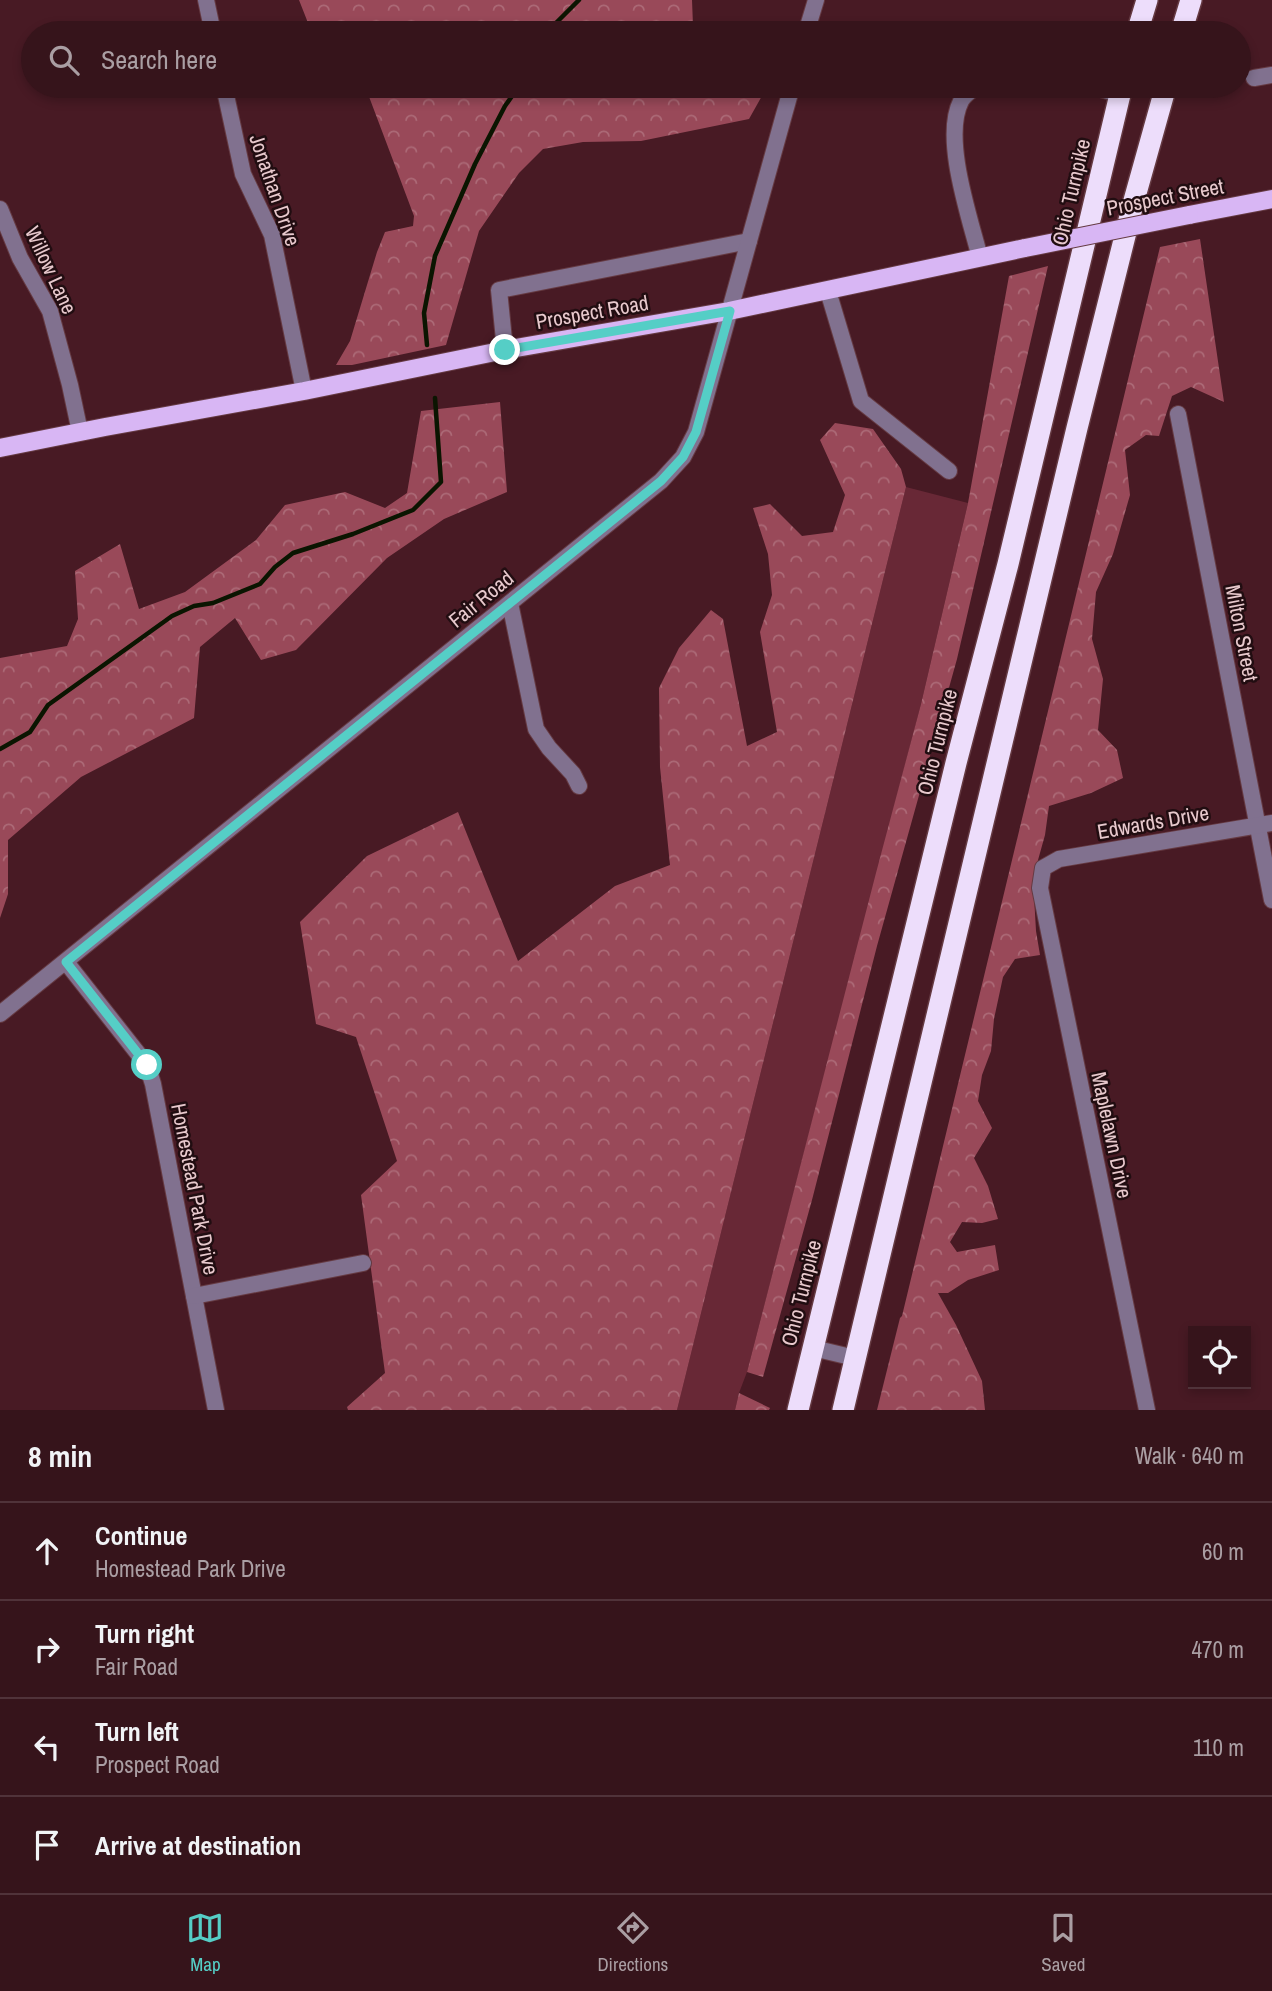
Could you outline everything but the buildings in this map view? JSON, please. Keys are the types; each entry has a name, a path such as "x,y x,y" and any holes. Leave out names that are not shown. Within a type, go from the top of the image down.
{"highway":[{"path":"1141,21 1147,0"},
{"path":"1185,21 1191,0"},
{"name":"Ohio Turnpike","path":"798,1410 953,776 1008,564 1118,98"},
{"path":"843,1410 1077,428 1163,98"}],"main road":[{"name":"Prospect Street","path":"1025,248 1272,199"},
{"name":"Prospect Road","path":"0,448 505,350 730,311 1025,248"}],"street":[{"path":"206,0 210,21"},
{"path":"810,21 816,0"},
{"path":"1254,78 1272,75"},
{"name":"Jonathan Drive","path":"227,98 243,174 272,235 304,391"},
{"name":"Fair Road","path":"0,1014 661,481 683,457 696,432 789,98"},
{"path":"963,98 954,136 956,159 980,258"},
{"name":"Willow Lane","path":"0,209 20,258 50,312 80,432"},
{"path":"505,350 499,290 749,241"},
{"path":"828,291 861,401 949,471"},
{"name":"Milton Street","path":"1178,415 1265,824 1272,900"},
{"path":"510,603 536,729 573,774 579,786"},
{"name":"Edwards Drive","path":"1044,868 1059,859 1265,824"},
{"name":"Maplelawn Drive","path":"1044,868 1040,888 1147,1410"},
{"name":"Homestead Park Drive","path":"66,962 147,1065 153,1084 216,1410"},
{"path":"194,1296 363,1263"},
{"path":"813,1348 855,1358"}],"shaded area":[{"path":"906,487 968,503 921,704 735,1410 677,1410"}],"green space":[{"path":"299,0 692,0 693,21 307,21"},
{"path":"370,98 761,98 749,119 641,141 583,142 543,149 519,173 479,231 446,345 352,365 336,365 350,341 385,232 413,226 414,216"},
{"path":"1200,239 1224,402 1191,387 1172,396 1159,436 1146,435 1125,450 1130,495 1113,554 1096,592 1092,639 1103,679 1098,730 1117,750 1123,778 1091,793 1049,806 1045,835 1033,878 1040,955 1015,959 1003,977 994,1019 991,1051 982,1075 978,1101 992,1128 974,1158 988,1186 998,1219 982,1223 962,1222 950,1242 957,1252 995,1245 999,1270 968,1280 948,1293 938,1293 982,1381 985,1410 877,1410 1160,247"},
{"path":"1048,266 957,659 877,946 812,1200 763,1377 747,1372 921,704 968,503 1009,276"},
{"path":"500,402 507,492 444,519 387,558 296,650 261,660 235,618 200,647 194,718 81,777 8,840 8,894 0,918 0,658 67,646 78,619 75,571 120,544 139,609 185,592 256,540 285,505 345,492 385,508 407,493 421,411"},
{"path":"835,423 873,429 901,469 906,487 677,1410 348,1410 347,1407 385,1373 361,1195 397,1161 356,1037 316,1024 300,922 367,856 458,812 518,961 615,886 670,865 660,767 659,688 679,648 711,610 723,619 747,746 777,732 760,632 772,595 768,554 753,508 770,504 802,536 833,532 845,495 820,440"},
{"path":"739,1393 770,1408 769,1410 735,1410"}],"waterway":[{"path":"558,21 579,0"},
{"path":"427,345 424,313 435,256 475,164 511,98"},
{"path":"0,749 30,732 48,705 172,616 260,584 275,567 293,553 353,534 413,510 441,482 435,398"}],"route":[{"path":"147,1065 66,962 661,481 683,457 696,432 730,311 505,350"}]}
